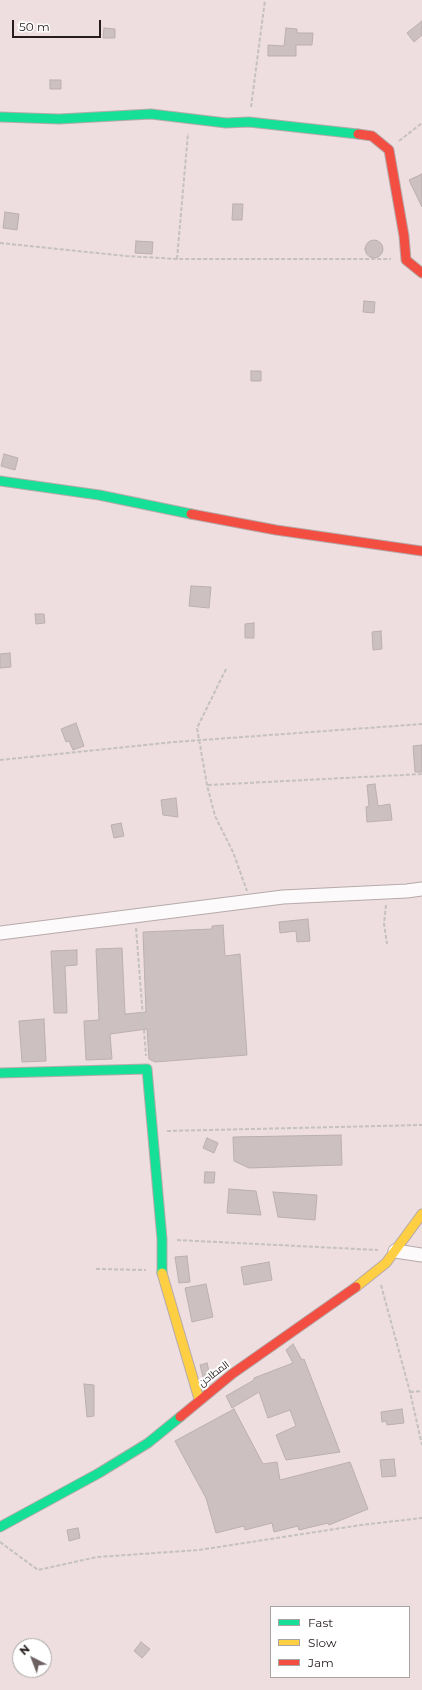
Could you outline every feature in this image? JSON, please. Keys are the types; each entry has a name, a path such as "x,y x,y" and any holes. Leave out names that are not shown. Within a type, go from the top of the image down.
{"street":[{"path":"0,117 59,119 150,114 226,123 249,122 372,136 389,150 404,236 406,260 422,273"},
{"path":"0,481 99,495 276,530 422,551"},
{"path":"0,933 251,901 319,894 388,892 422,889"},
{"path":"0,1073 147,1069 162,1239 161,1270 199,1399"},
{"name":"المطاحن","path":"0,1527 99,1473 148,1443 199,1399 232,1374 336,1302 377,1271 395,1251 422,1214"},
{"path":"395,1251 422,1255"}],"path":[{"path":"249,122 265,0"},
{"path":"177,259 189,118"},
{"path":"389,150 422,123"},
{"path":"0,243 126,256 177,259 406,260"},
{"path":"226,670 197,728 207,785 215,816 233,852 251,901"},
{"path":"0,760 199,740 422,724"},
{"path":"207,785 422,774"},
{"path":"387,944 384,924 388,892"},
{"path":"135,916 147,1069"},
{"path":"153,1132 422,1125"},
{"path":"162,1239 395,1251"},
{"path":"96,1269 161,1270"},
{"path":"377,1271 410,1392 422,1445"},
{"path":"410,1392 422,1391"},
{"path":"0,1542 38,1570 97,1557 199,1550 361,1525 422,1518"}],"building":[{"path":"422,21 422,35 414,42 407,33"},
{"path":"104,28 115,29 115,38 103,38"},
{"path":"286,28 297,29 297,33 313,33 312,45 296,45 296,56 268,56 268,45 284,46"},
{"path":"50,80 61,80 61,89 50,89"},
{"path":"422,174 422,207 409,180"},
{"path":"233,204 243,204 242,220 232,220"},
{"path":"5,212 19,214 17,230 3,228"},
{"path":"370,240 378,240 383,245 381,256 378,258 370,258 365,253 365,245"},
{"path":"136,241 153,242 152,254 135,253"},
{"path":"364,301 375,302 374,313 363,312"},
{"path":"251,371 261,371 261,381 251,381"},
{"path":"4,454 18,458 15,470 1,466"},
{"path":"191,586 211,587 209,608 189,606"},
{"path":"35,614 44,614 45,623 36,624"},
{"path":"254,623 254,638 245,638 245,624"},
{"path":"381,631 382,649 373,650 372,632"},
{"path":"10,653 11,667 0,668 0,654"},
{"path":"76,723 84,746 73,750 69,741 66,742 61,729"},
{"path":"422,745 422,772 415,772 413,746"},
{"path":"375,784 378,806 390,804 392,820 367,822 366,807 369,806 367,785"},
{"path":"176,798 178,817 163,815 161,800"},
{"path":"121,823 124,836 114,838 111,825"},
{"path":"308,919 310,941 297,942 296,931 280,933 279,922"},
{"path":"223,925 225,956 240,954 247,1055 155,1062 149,1059 147,1029 110,1034 112,1059 86,1060 84,1021 99,1020 96,949 122,948 125,1014 146,1012 143,932 212,929 212,926"},
{"path":"77,950 77,965 65,966 67,1013 54,1013 51,951"},
{"path":"44,1019 46,1061 22,1062 19,1021"},
{"path":"341,1135 342,1165 249,1168 234,1161 233,1137"},
{"path":"207,1138 218,1143 214,1153 203,1148"},
{"path":"205,1172 215,1172 214,1183 204,1183"},
{"path":"229,1189 256,1191 261,1215 227,1213"},
{"path":"273,1192 317,1195 315,1220 278,1217"},
{"path":"187,1256 190,1282 179,1283 175,1257"},
{"path":"269,1262 272,1280 244,1285 241,1267"},
{"path":"206,1284 213,1317 192,1322 185,1288"},
{"path":"293,1344 302,1360 304,1359 340,1452 286,1460 276,1435 296,1426 290,1410 268,1418 259,1392 232,1408 226,1396 254,1380 254,1378 293,1363 286,1350"},
{"path":"207,1363 210,1375 203,1377 200,1365"},
{"path":"84,1384 94,1385 94,1416 87,1417"},
{"path":"234,1409 263,1464 277,1462 280,1480 350,1462 368,1509 329,1525 328,1523 299,1530 298,1526 274,1532 272,1523 245,1530 244,1526 216,1533 206,1498 175,1441"},
{"path":"402,1409 404,1423 387,1425 386,1421 382,1422 381,1412"},
{"path":"394,1459 396,1476 382,1477 380,1460"},
{"path":"78,1528 80,1538 69,1541 67,1530"},
{"path":"141,1642 150,1649 142,1658 134,1651"}],"traffic: fast":[{"path":"0,117 59,119 151,114 226,123 249,122 358,134"},
{"path":"0,481 99,495 191,514"},
{"path":"0,1073 147,1069 162,1239 162,1273"},
{"path":"0,1527 99,1473 148,1443 180,1417"}],"traffic: slow":[{"path":"356,1287 386,1263 422,1214"},
{"path":"162,1273 199,1399"}],"traffic: jam":[{"path":"358,134 372,136 389,150 404,236 406,260 422,273"},
{"path":"191,514 276,530 422,551"},
{"path":"180,1417 232,1374 356,1287"}]}
